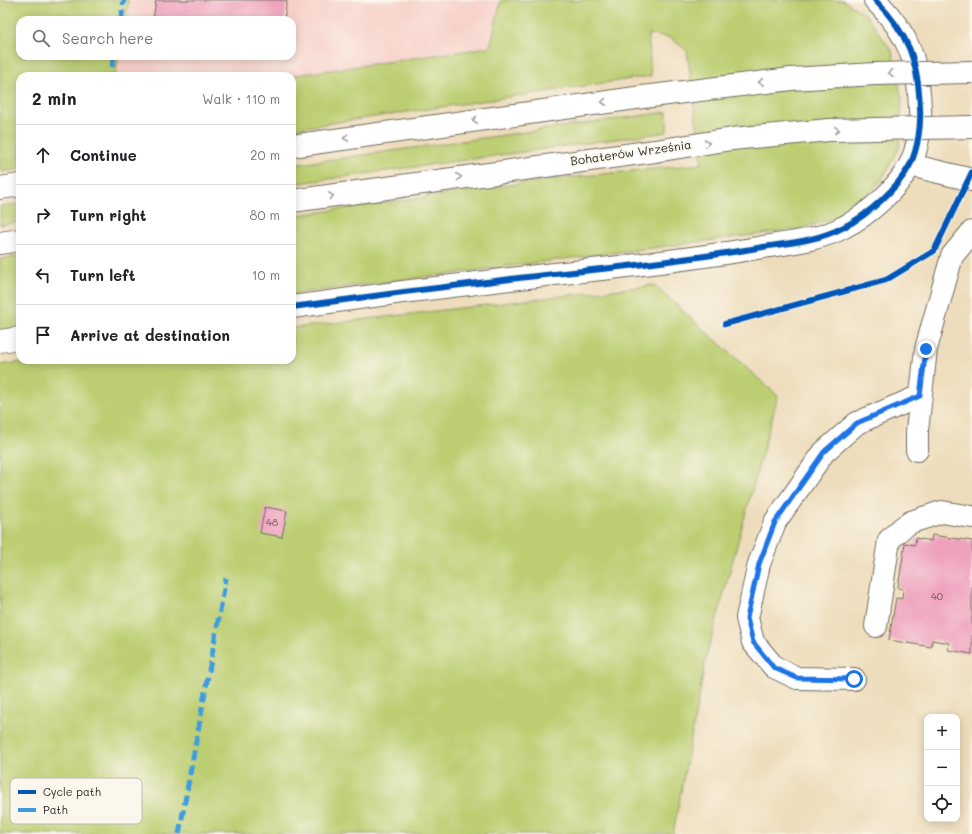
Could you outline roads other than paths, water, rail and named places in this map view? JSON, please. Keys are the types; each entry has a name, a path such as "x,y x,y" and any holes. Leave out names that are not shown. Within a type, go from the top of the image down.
{"main road":[{"path":"296,306 459,283 692,259 806,240 843,228 873,208 894,186 910,165 918,139 920,112 918,78 908,42 894,19 875,0"},
{"path":"296,145 642,97 791,79 875,74 972,72"},
{"name":"Bohaterów Września","path":"296,200 732,139 829,130 972,127"},
{"path":"910,165 972,180"},
{"path":"0,188 16,186"},
{"path":"917,450 920,396 926,349 952,256 972,232"},
{"path":"0,243 16,241"},
{"path":"0,341 16,339"},
{"path":"854,679 797,678 774,668 753,642 747,618 759,564 775,522 824,452 857,423 920,396"},
{"path":"876,626 889,540 902,528 912,522 942,512 972,517"}]}
